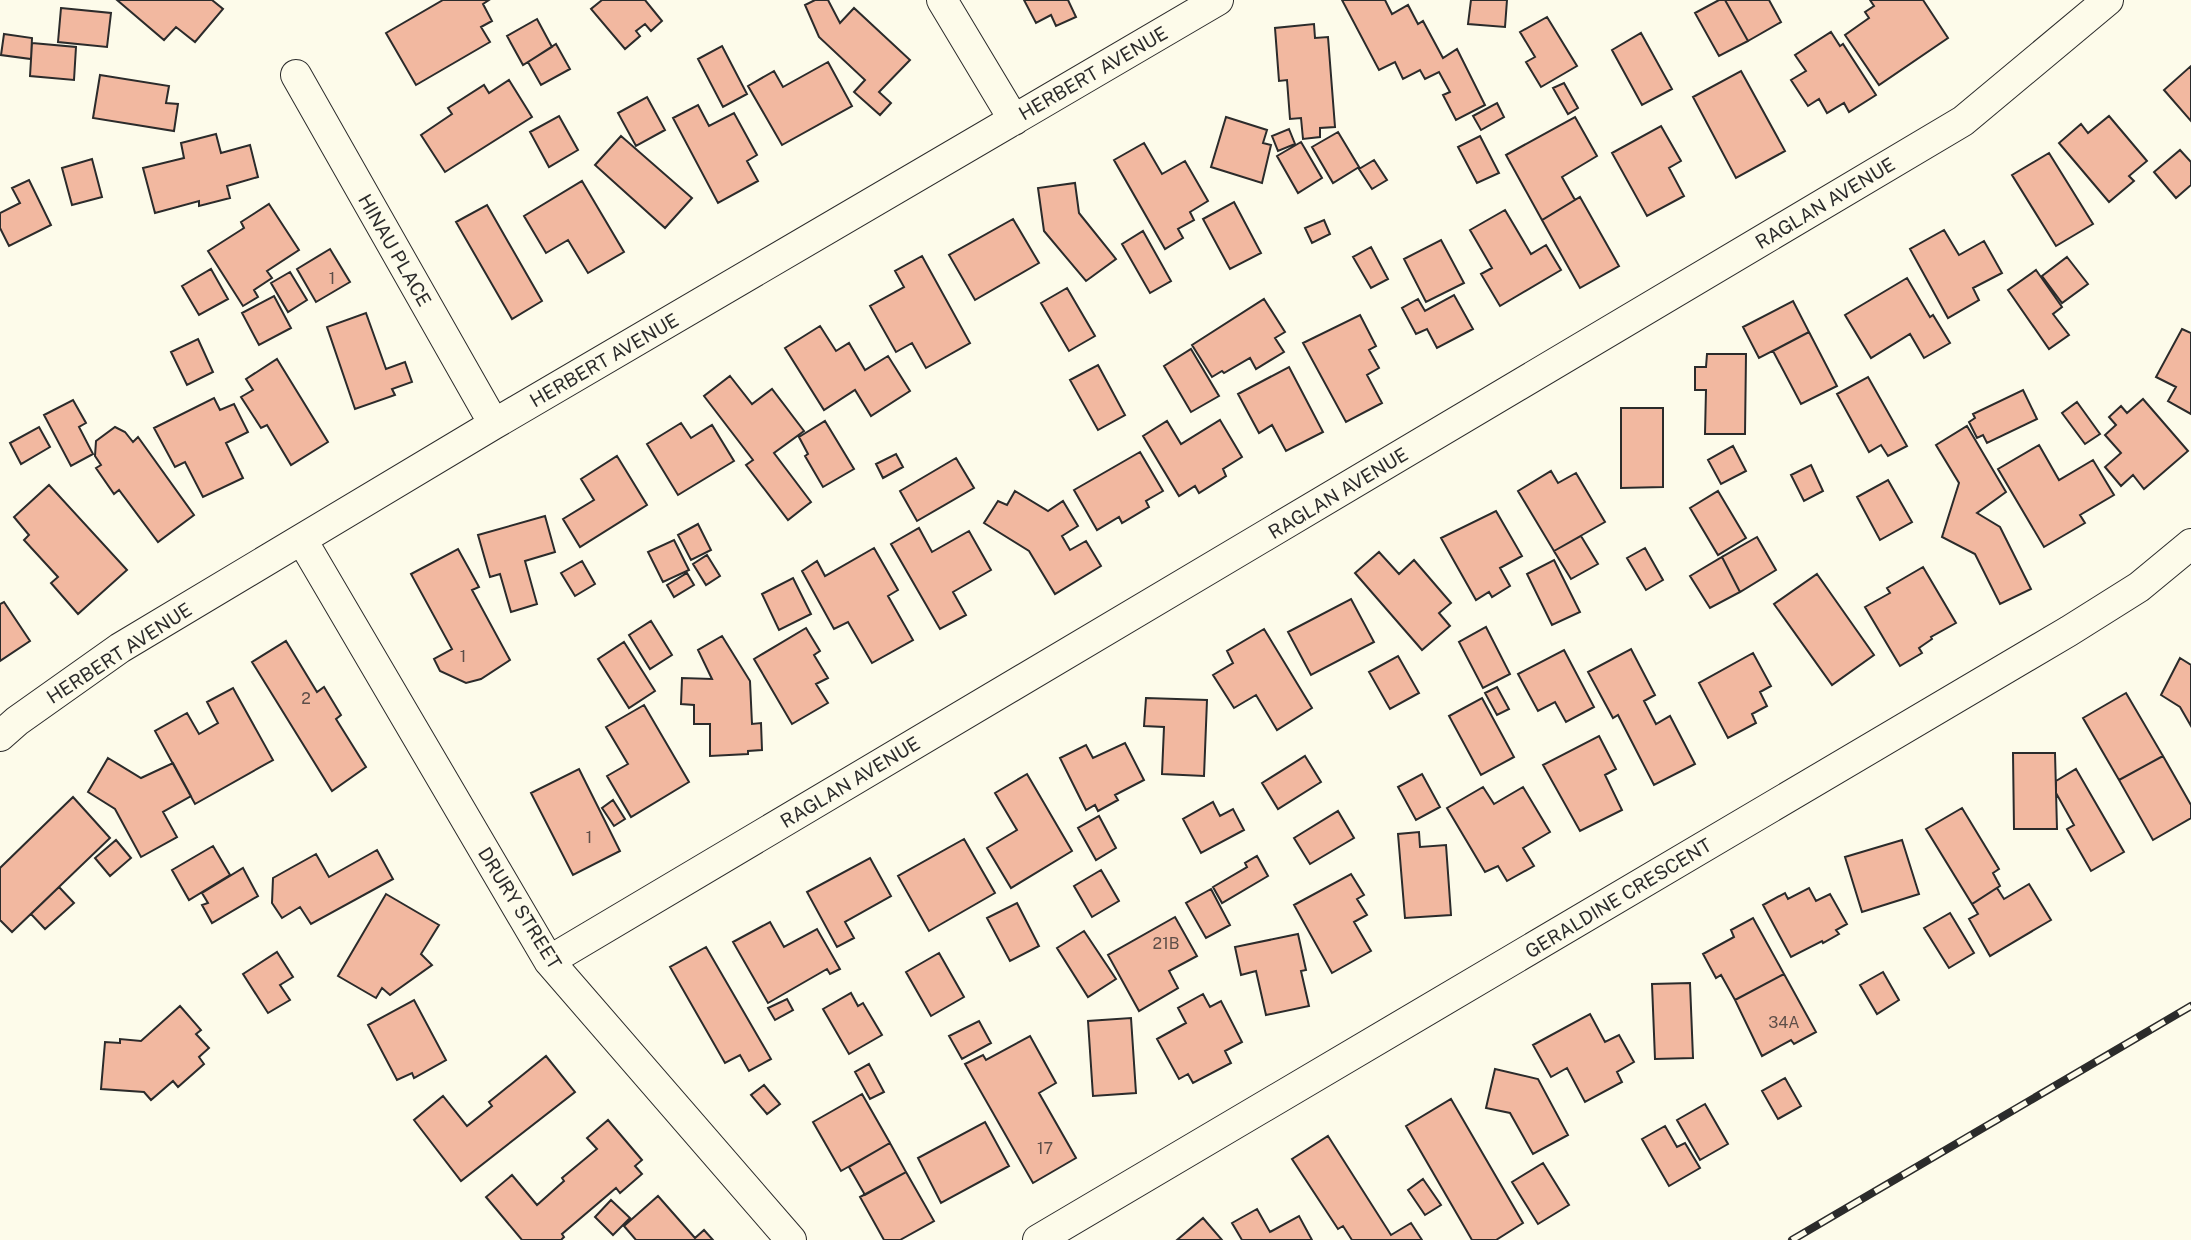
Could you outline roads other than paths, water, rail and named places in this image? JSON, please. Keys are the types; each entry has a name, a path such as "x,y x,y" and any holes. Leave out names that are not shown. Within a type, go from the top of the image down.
{"street":[{"path":"942,0 1014,120"},
{"name":"HERBERT AVENUE","path":"0,736 120,648 494,424 1218,0"},
{"name":"RAGLAN AVENUE","path":"550,961 1964,121 2108,0"},
{"name":"HINAU PLACE","path":"296,75 494,424"},
{"name":"DRURY STREET","path":"302,540 550,961 791,1240"},
{"name":"GERALDINE CRESCENT","path":"1038,1240 2069,631 2139,587 2191,544"}],"railway":[{"path":"1792,1240 2191,1006"}]}
